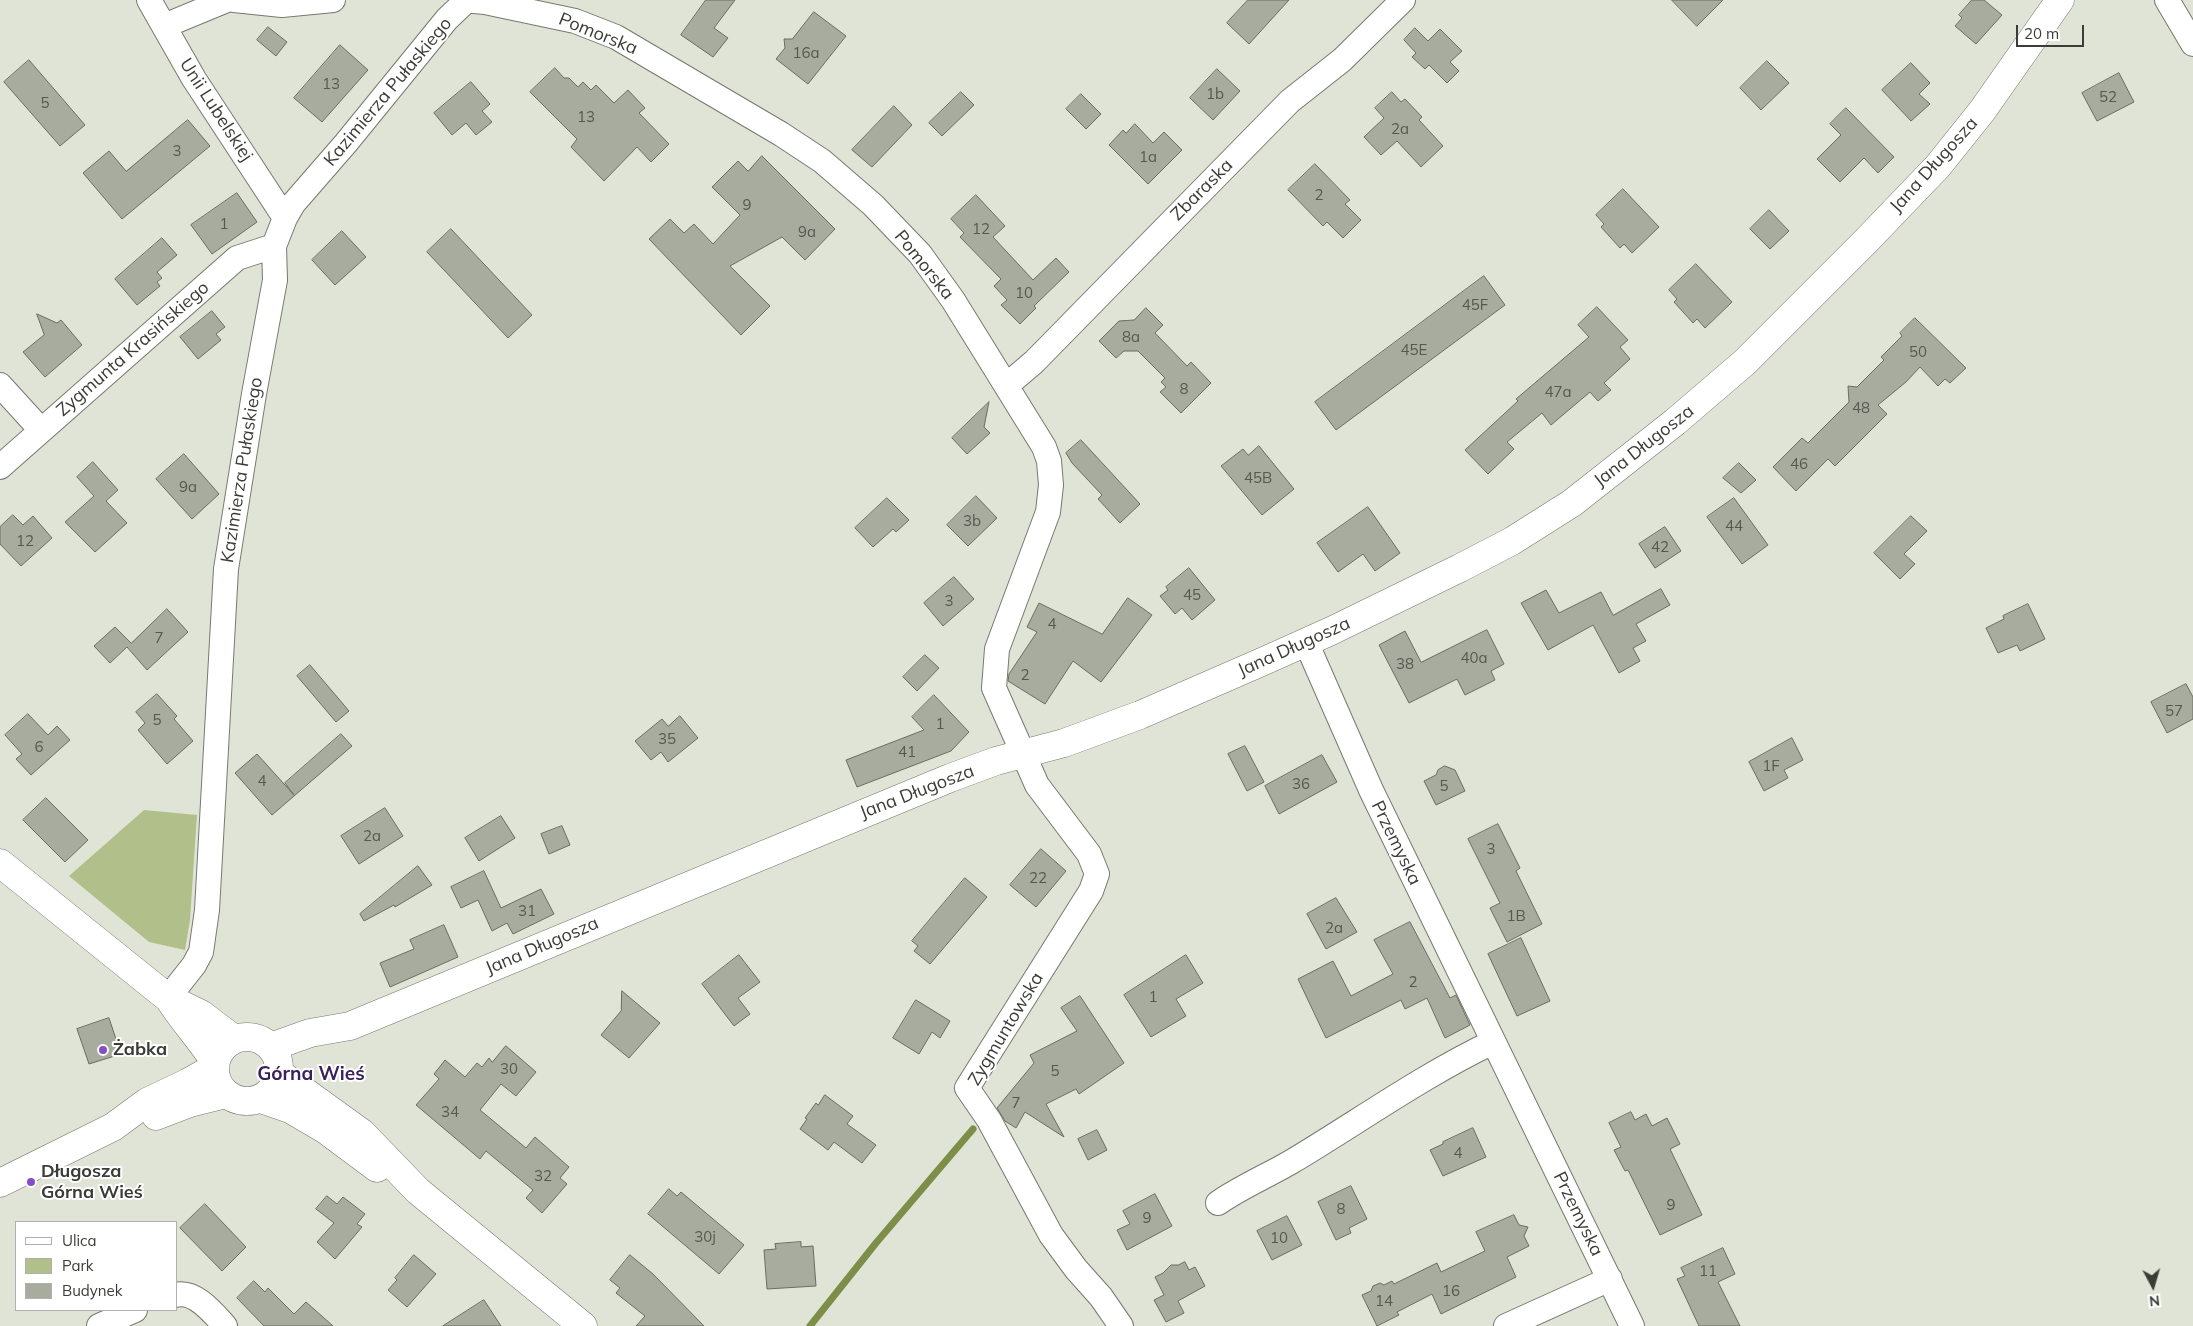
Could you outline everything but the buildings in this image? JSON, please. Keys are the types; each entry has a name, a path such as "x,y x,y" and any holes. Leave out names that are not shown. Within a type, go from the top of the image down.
{"street":[{"name":"Unii Lubelskiej","path":"149,0 194,79 285,218"},
{"path":"164,26 227,0"},
{"path":"234,0 282,5 333,0"},
{"name":"Pomorska","path":"466,0 575,21 616,37 700,85 822,161 873,205 920,254 953,300 1006,385 1044,446 1049,461 1051,485 1048,512 997,649 994,670 994,688 1022,754"},
{"name":"Kazimierza Pułaskiego","path":"168,998 194,965 201,952 207,910 220,643 226,568 254,394 275,280 274,246 285,218 293,204 447,20 466,0"},
{"name":"Zbaraska","path":"1006,385 1034,362 1290,100 1342,60 1403,0"},
{"name":"Jana Długosza","path":"276,1063 320,1048 350,1026 870,810 996,761 1064,743 1140,715 1306,642 1429,584 1541,524 1572,503 1713,390 1784,325 1938,166 1982,111 2060,0"},
{"path":"2167,0 2193,44"},
{"name":"Zygmunta Krasińskiego","path":"0,467 237,258 274,246"},
{"path":"0,385 41,430"},
{"name":"Przemyska","path":"1306,642 1371,790 1632,1326"},
{"name":"Zygmuntowska","path":"1022,754 1037,785 1089,854 1097,874 1091,891 967,1088 989,1120 1051,1235 1076,1269 1101,1297 1121,1326"},
{"path":"0,862 168,998 201,1014 234,1039"},
{"path":"168,998 203,1044 215,1065"},
{"path":"418,1191 372,1165 326,1130 290,1109 261,1099 243,1102 226,1094 219,1087 215,1078 215,1065 219,1052 234,1039 254,1037 263,1041 276,1063 362,1133 418,1191 583,1326"},
{"path":"1218,1203 1290,1162 1371,1111 1472,1052 1493,1042"},
{"path":"261,1099 273,1088 276,1063"},
{"path":"0,1183 113,1127 147,1102 187,1083 215,1065"},
{"path":"113,1127 226,1094"},
{"path":"1506,1326 1610,1279"},
{"path":"178,1295 196,1298 211,1310 225,1326"},
{"path":"99,1326 133,1311"}],"green space":[{"path":"144,810 197,815 190,920 185,950 149,942 69,876"}],"waterway":[{"path":"810,1326 876,1243 973,1129"}],"place":[{"name":"Żabka","path":"103,1050"},
{"name":"Długosza Górna Wieś","path":"31,1182"}],"district":[{"name":"Górna Wieś","path":"311,1074"}]}
